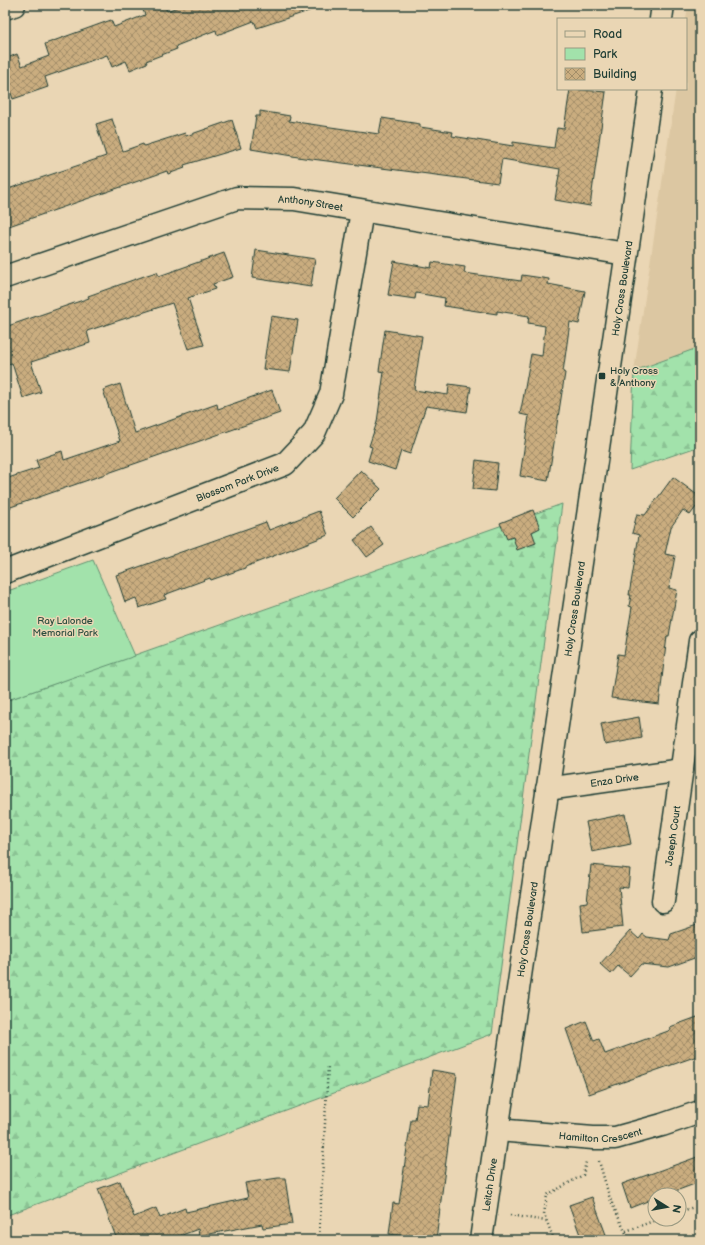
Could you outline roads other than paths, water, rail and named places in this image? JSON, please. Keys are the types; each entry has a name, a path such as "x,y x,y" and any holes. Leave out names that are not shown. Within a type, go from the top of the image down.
{"street":[{"path":"5,8 14,5"},
{"path":"661,18 663,5"},
{"name":"Holy Cross Boulevard","path":"498,1130 651,90"},
{"name":"Anthony Street","path":"5,277 237,198 294,199 626,254"},
{"name":"Blossom Park Drive","path":"5,572 285,464 314,433 331,394 362,211"},
{"name":"Joseph Court","path":"662,901 700,641"},
{"name":"Enza Drive","path":"547,789 682,770"},
{"name":"Hamilton Crescent","path":"498,1130 593,1138 615,1138 662,1125 700,1112"},
{"name":"Leitch Drive","path":"481,1240 498,1130"}],"place":[{"name":"Holy Cross & Anthony","path":"602,376"}],"park label":[{"name":"Ray Lalonde Memorial Park","path":"65,626"}]}
